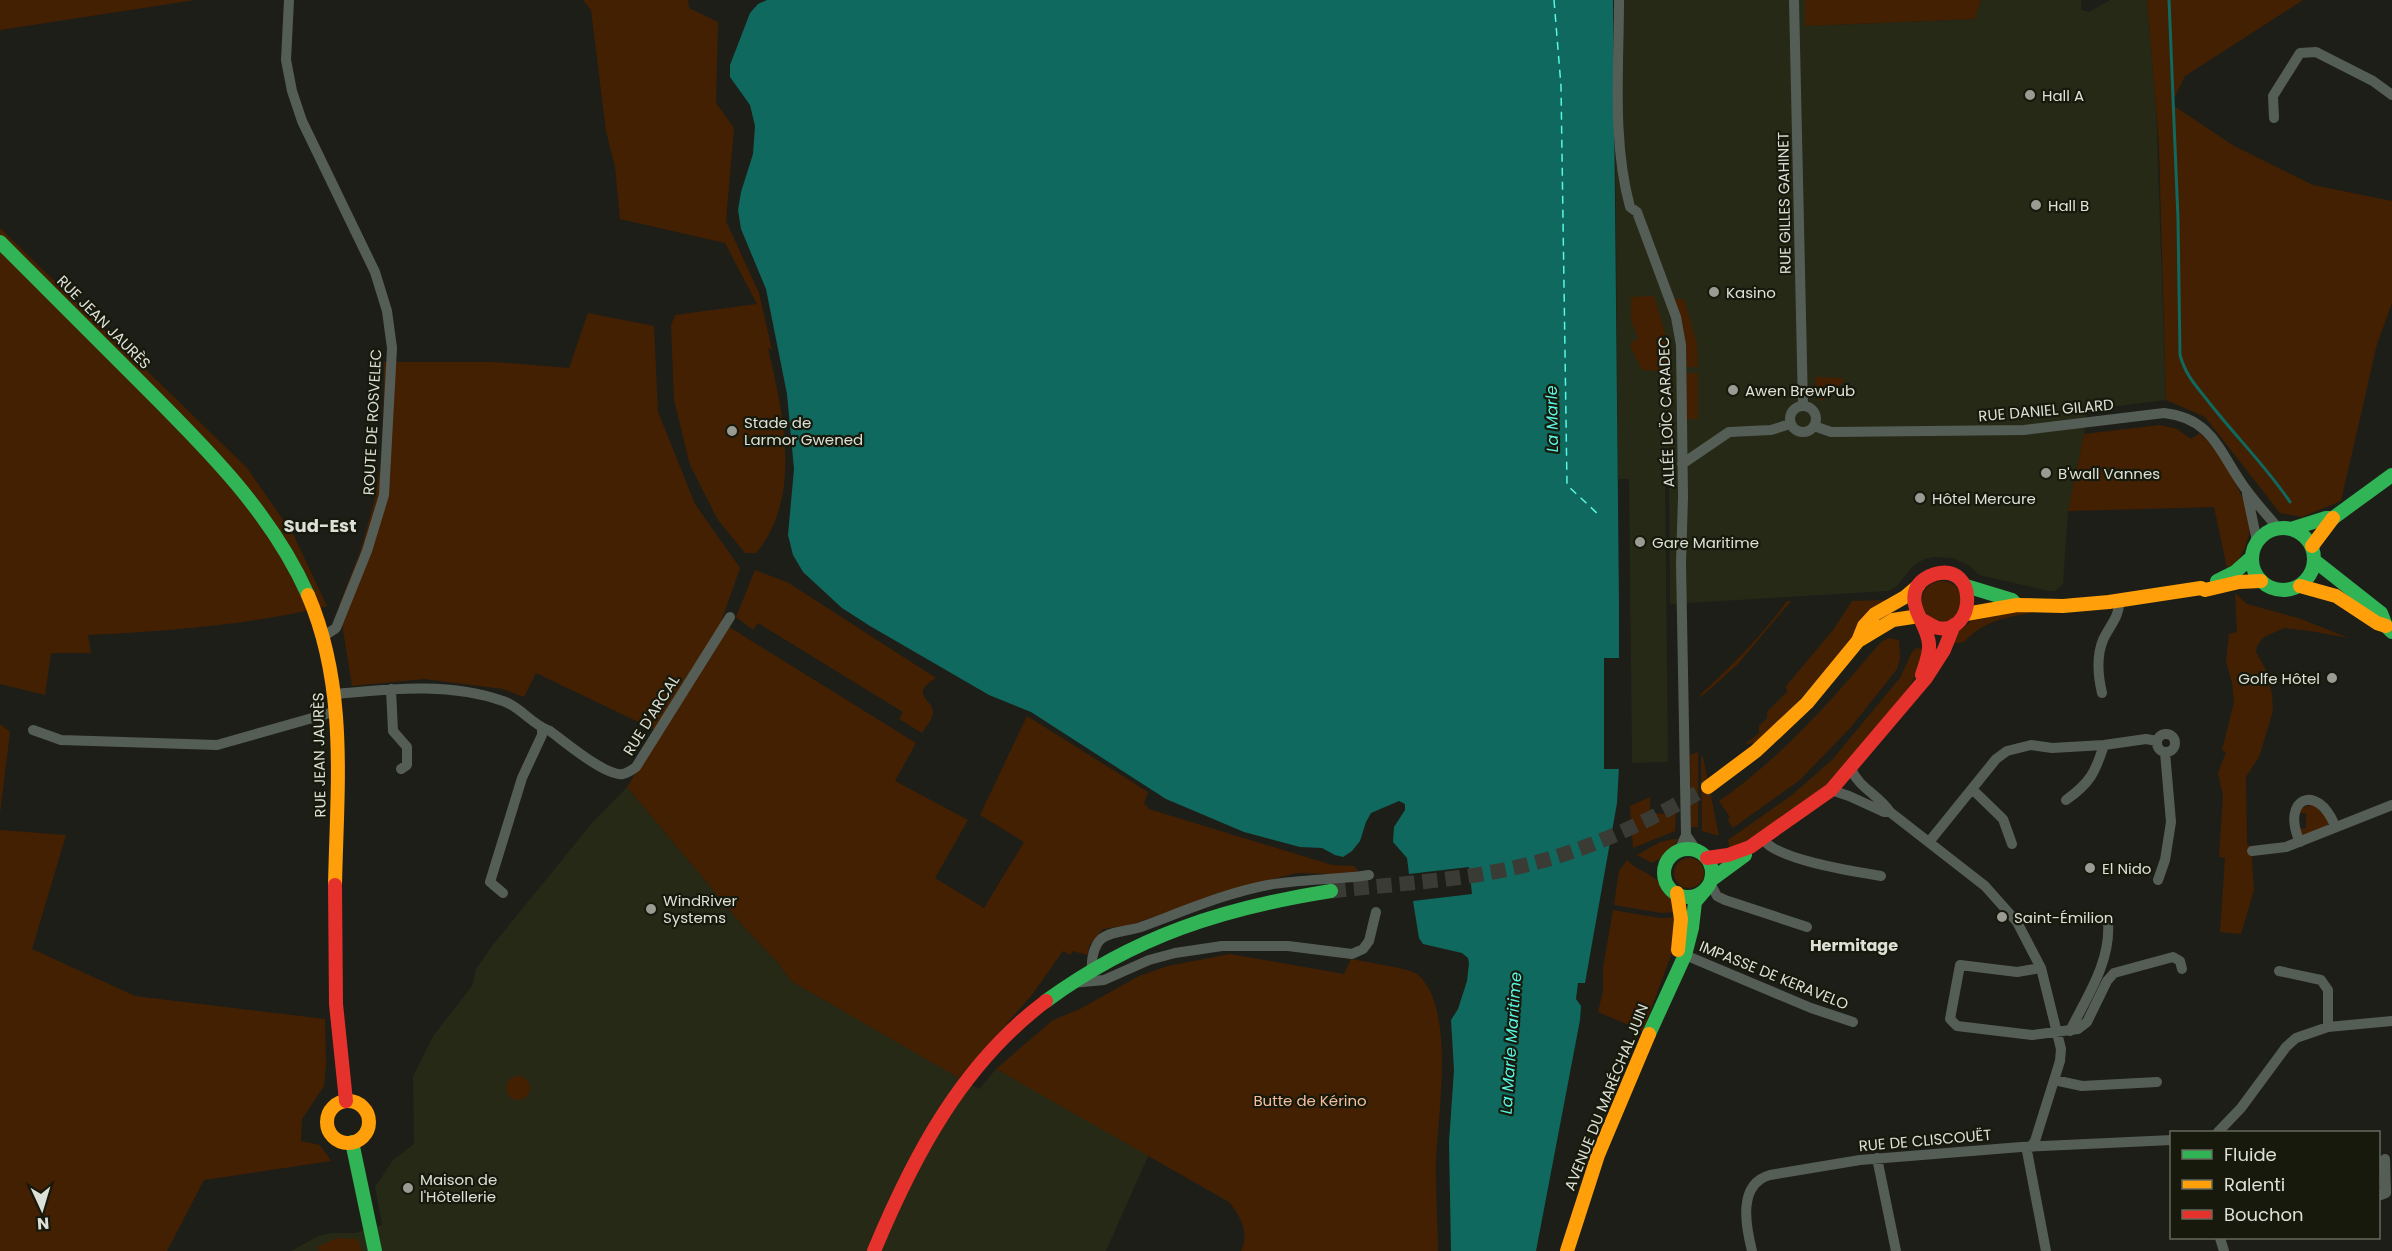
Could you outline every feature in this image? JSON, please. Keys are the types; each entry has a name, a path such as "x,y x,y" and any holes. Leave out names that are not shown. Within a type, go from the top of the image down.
{"main road":[{"name":"RUE JEAN JAURÈS","path":"0,242 162,403 234,479 263,516 284,550 310,601 324,636 338,711 335,967 346,1101"},
{"path":"2312,546 2333,518 2392,475"},
{"path":"2333,518 2266,533 2257,541 2252,557 2254,570 2261,581 2280,591 2300,586 2336,596 2389,629"},
{"path":"2284,529 2307,538 2312,546 2314,561 2310,575 2300,586"},
{"path":"1858,641 1871,635 1893,618 1920,618 1934,627 1948,628 1966,614 1989,609 2013,608 2016,605 2052,607 2119,601 2201,588 2235,572 2252,557"},
{"path":"2314,561 2381,613 2389,629"},
{"path":"1708,787 1785,726 1815,694 1858,641 1864,626 1875,614 1905,597 1923,580 1938,573 1954,575 1966,586 2012,600 2016,605"},
{"path":"2201,588 2205,590 2239,582 2261,581"},
{"path":"1918,586 1914,601 1920,618"},
{"path":"1966,586 1970,600 1966,614"},
{"name":"AVENUE DU MARÉCHAL JUIN","path":"1914,692 1921,678 1929,648 1920,618"},
{"name":"AVENUE DU MARÉCHAL JUIN","path":"1702,855 1728,855 1750,847 1831,790 1926,678 1944,650 1954,625"},
{"name":"AVENUE DU MARÉCHAL JUIN","path":"1567,1251 1598,1155 1667,991 1685,955 1692,928 1695,902 1709,884 1744,855 1750,847"},
{"path":"1679,851 1702,855 1712,868 1709,884 1692,896 1677,894 1669,886 1665,870 1669,859 1679,851"},
{"path":"874,1250 914,1162 935,1124 956,1094 1008,1033 1069,984 1092,969 1165,933 1260,902 1331,891"},
{"name":"AVENUE DU MARÉCHAL JUIN","path":"1667,991 1681,933 1677,894"},
{"path":"346,1101 352,1101 364,1107 369,1119 367,1132 352,1142 333,1137 327,1125 327,1118 334,1106 346,1101"},
{"path":"352,1142 375,1251"}],"street":[{"name":"ROUTE DE ROSVELEC","path":"289,0 286,60 292,91 302,121 375,272 387,311 392,348 386,480 381,507 336,628 332,633 324,636"},
{"name":"ALLÉE LOÏC CARADEC","path":"1619,0 1619,153 1622,179 1630,207 1636,212 1676,317 1682,371 1681,563 1686,835 1679,851"},
{"name":"RUE GILLES GAHINET","path":"1794,0 1803,406"},
{"path":"2274,118 2273,96 2300,53 2316,52 2373,81 2392,95"},
{"path":"1803,406 1813,411 1815,415 1815,426 1808,432 1800,432 1790,424 1789,418 1792,412 1803,406"},
{"name":"RUE DANIEL GILARD","path":"1815,426 1831,432 2024,430 2164,413 2176,414 2192,420 2217,441 2245,488 2284,529"},
{"path":"1682,464 1729,432 1771,430 1790,424"},
{"name":"RUE DANIEL GILARD","path":"2245,488 2257,541"},
{"path":"2103,693 2099,680 2100,649 2108,630 2118,615 2119,601"},
{"name":"RUE D'ARCAL","path":"335,694 434,688 500,700 611,772 624,774 636,767 730,617"},
{"path":"391,689 393,731 407,747 407,765 401,769"},
{"path":"33,730 61,740 217,745 338,711"},
{"path":"503,893 490,882 519,789 542,735 542,729"},
{"path":"2157,741 2164,734 2172,738 2173,748 2165,752"},
{"path":"1929,842 1996,759 2013,749 2031,745 2040,748 2104,745 2146,739 2157,741"},
{"path":"2157,741 2158,747 2165,752 2171,822 2165,860 2158,880"},
{"path":"2066,800 2092,778 2104,745"},
{"path":"1851,769 1866,790 1890,812 2001,902 2017,922 2040,968 2061,1044 2060,1060 2035,1141 2027,1151 2046,1251"},
{"path":"1972,789 2003,819 2013,844"},
{"path":"1831,790 1884,812 1890,812"},
{"path":"2300,842 2295,828 2294,811 2297,805 2304,801 2311,800 2321,803 2330,814 2335,826"},
{"path":"2252,851 2274,850 2300,842 2392,805"},
{"path":"1686,835 1702,855"},
{"path":"1763,839 1769,846 1820,865 1881,876"},
{"path":"1092,969 1094,950 1103,937 1130,931 1197,906 1265,886 1299,880 1369,875"},
{"path":"1709,884 1718,896 1725,900 1808,927"},
{"path":"1069,984 1099,981 1149,960 1175,953 1222,946 1288,946 1352,954 1363,949 1369,941 1376,912"},
{"path":"2070,1031 2105,957 2108,922"},
{"name":"IMPASSE DE KERAVELO","path":"1685,955 1811,1008 1853,1022"},
{"path":"2040,968 2017,972 1960,965 1950,1019 1957,1026 2032,1035 2070,1031 2078,1029 2087,1022 2107,981 2114,973 2173,957 2180,961 2182,969"},
{"path":"2279,971 2321,980 2328,990 2328,1027"},
{"path":"2219,1131 2241,1108 2291,1043 2303,1034 2328,1027 2392,1021"},
{"path":"2054,1080 2082,1086 2157,1082"},
{"name":"RUE DE CLISCOUËT","path":"1752,1251 1746,1227 1746,1215 1749,1196 1757,1181 1763,1177 1782,1172 1877,1158 2170,1140"},
{"path":"2380,1196 2386,1193 2385,1156"},
{"path":"1877,1158 1896,1251"}],"shaded area":[{"path":"1614,0 1805,0 1806,26 1975,19 1981,0 2081,0 2081,10 2089,12 2110,0 2147,0 2156,108 2166,400 2087,410 2068,511 2063,584 2055,591 2049,591 1979,575 1970,566 1953,558 1935,557 1924,559 1912,567 1897,586 1888,591 1670,604 1669,478 1665,478 1668,762 1632,763 1629,479 1618,479"},
{"path":"627,787 743,926 779,964 791,981 979,1089 996,1069 1149,1154 1106,1251 291,1251 318,1236 331,1233 355,1233 382,1225 375,1187 393,1160 414,1144 413,1077 433,1036 472,986 476,969 492,946 592,823"}],"green space":[{"path":"0,0 195,0 0,30"},
{"path":"583,0 688,0 689,8 718,22 716,103 734,128 726,221 759,293 772,350 768,348 779,400 785,454 780,506 771,531 756,553 745,553 718,520 690,465 674,400 671,326 675,315 757,304 725,243 620,219 615,167 606,131 591,10"},
{"path":"1805,0 1981,0 1975,19 1805,26"},
{"path":"2147,0 2303,0 2185,76 2171,104 2234,146 2313,185 2392,201 2392,303 2377,344 2341,501 2302,517 2280,513 2205,417 2166,400 2159,144"},
{"path":"0,228 247,468 293,534 327,606 298,613 208,626 88,635 91,653 51,653 45,695 0,684"},
{"path":"1654,296 1668,343 1670,371 1642,370 1631,348 1631,343 1638,338 1631,320 1631,297"},
{"path":"1674,299 1684,299 1697,343 1698,367 1686,367"},
{"path":"588,313 654,326 658,412 695,504 740,568 721,622 916,743 895,781 968,820 935,878 984,908 1024,842 980,815 1027,716 1148,792 1144,803 1149,809 1332,865 1354,866 1358,871 1338,874 1297,873 1233,889 1130,925 1103,929 1089,946 1088,955 1072,951 1071,955 1063,951 1031,996 959,1078 791,981 779,964 743,926 627,787 659,737 653,729 536,673 524,697 503,689 424,679 352,686 339,605 360,552 375,499 383,450 384,362 495,362 569,368"},
{"path":"1685,373 1698,373 1698,419 1684,419"},
{"path":"1815,377 1843,378 1843,383 1822,401 1817,396"},
{"path":"2160,425 2177,429 2191,439 2200,433 2215,451 2238,488 2248,513 2250,528 2240,557 2227,568 2214,507 2068,511 2084,434"},
{"path":"755,570 787,582 936,678 924,689 924,696 932,708 933,715 922,733 899,719 903,712 758,623 753,630 736,617"},
{"path":"1942,581 1956,587 1962,601 1956,615 1942,621 1928,615 1922,601 1928,587"},
{"path":"2235,593 2247,604 2298,618 2349,638 2284,628 2264,637 2257,646 2256,652 2266,670 2273,711 2259,757 2246,777 2247,845 2251,846 2254,890 2241,934 2220,932 2225,858 2219,857 2223,796 2218,773 2226,752 2222,750 2234,702 2226,661 2229,634 2237,632"},
{"path":"1887,600 1787,714 1755,743 1745,744 1759,733 1759,726 1767,718 1767,712 1787,692 1786,686 1833,630 1852,601"},
{"path":"1787,601 1791,601 1738,664 1700,698 1701,694 1757,638"},
{"path":"2030,611 2031,613 2012,616 1986,625 1964,642 1950,644 1957,633 1976,617"},
{"path":"1888,638 1899,640 1900,659 1897,669 1851,727 1800,780 1733,828 1728,821 1730,817 1719,801 1784,748 1824,707 1880,643"},
{"path":"1917,648 1924,649 1921,667 1909,687 1829,784 1805,803 1730,851 1728,840 1792,795 1832,760 1900,678 1912,652"},
{"path":"0,724 10,732 0,814"},
{"path":"1698,752 1698,827 1691,827 1690,755"},
{"path":"1701,757 1703,757 1719,836 1702,831"},
{"path":"1650,797 1650,813 1668,814 1667,802 1676,802 1675,831 1633,848 1630,806"},
{"path":"2313,804 2328,819 2328,826 2303,836 2298,829 2306,828 2306,813 2298,813 2302,808"},
{"path":"0,830 66,835 32,949 135,996 325,1019 324,1086 302,1119 301,1141 320,1145 331,1161 204,1180 167,1251 0,1251"},
{"path":"1678,839 1669,854 1652,863 1637,855 1660,842"},
{"path":"1689,858 1700,862 1704,873 1700,884 1689,888 1678,884 1674,873 1678,862"},
{"path":"1627,860 1663,887 1677,912 1661,913 1614,905 1619,871"},
{"path":"1613,910 1660,918 1678,917 1677,939 1643,1031 1598,1012 1603,991 1603,968"},
{"name":"Butte de Kérino","path":"1230,954 1344,974 1351,959 1412,972 1417,974 1429,989 1437,1010 1442,1062 1436,1160 1438,1251 1241,1251 1244,1244 1244,1231 1237,1213 1229,1202 996,1069 1053,1020 1080,1009 1139,976 1168,966"},
{"path":"518,1076 526,1080 530,1088 526,1096 518,1100 510,1096 506,1088 510,1080"},
{"path":"337,1238 358,1239 362,1251 319,1251 317,1247"}],"water":[{"path":"767,0 1613,0 1619,606 1617,803 1585,983 1578,983 1576,999 1581,1006 1580,1020 1536,1251 1451,1251 1449,1142 1454,1070 1451,1020 1458,1009 1467,981 1469,963 1468,958 1462,953 1423,944 1419,938 1413,901 1472,894 1469,867 1409,874 1407,858 1393,842 1394,827 1405,810 1405,804 1399,801 1371,813 1360,841 1343,857 1322,848 1300,847 1244,832 1166,799 1031,712 989,695 870,626 842,608 803,572 793,555 788,535 794,469 787,394 766,289 741,229 738,210 753,154 755,126 750,105 730,77 730,65 750,13 758,4"}],"pier":[{"path":"1604,658 1623,658 1621,769 1604,769"}],"waterway":[{"path":"2169,0 2178,219 2180,355 2195,385 2290,502"}],"ferry route":[{"path":"1554,0 1561,86 1567,485 1600,516"}],"tunnel":[{"path":"1331,891 1466,876 1545,860 1628,829 1708,787"}],"traffic: fast":[{"path":"0,242 190,432 235,482 275,536 308,595"},
{"path":"2291,529 2333,518 2392,475"},
{"path":"2277,528 2289,528 2305,537 2312,547 2314,559 2312,571 2305,581 2289,590 2277,590 2266,585 2257,576 2252,565 2252,553 2257,542 2266,533 2277,528"},
{"path":"2217,581 2235,572 2252,557"},
{"path":"2315,561 2381,613 2386,626 2392,632"},
{"path":"1966,586 2012,600 2017,605"},
{"path":"1688,849 1705,856 1712,873 1705,890 1688,897 1671,890 1664,873 1671,856 1688,849"},
{"path":"1711,880 1745,855"},
{"path":"1649,1034 1685,955 1692,928 1695,902 1706,889"},
{"path":"1046,1001 1079,978 1113,959 1181,928 1253,906 1331,891"},
{"path":"352,1142 375,1251"}],"traffic: slow":[{"path":"2312,546 2333,518"},
{"path":"1966,614 2017,605 2063,606 2109,602 2201,588 2205,590 2239,582 2261,581"},
{"path":"1708,787 1756,751 1807,703 1858,641 1864,626 1875,614 1905,597 1918,586"},
{"path":"2300,586 2336,596 2377,623 2386,626"},
{"path":"308,595 321,630 335,702 338,775 335,885"},
{"path":"1858,641 1893,620 1919,616"},
{"path":"1677,893 1681,919 1678,950"},
{"path":"1567,1251 1598,1155 1649,1034"},
{"path":"348,1101 363,1107 369,1122 363,1137 348,1143 333,1137 327,1122 333,1107 348,1101"}],"traffic: jam":[{"path":"1922,620 1938,628 1951,627 1960,621 1967,599 1965,588 1959,578 1949,573 1935,574 1924,579 1917,587 1916,609 1929,644 1922,675"},
{"path":"1707,858 1728,855 1750,847 1831,790 1926,678 1944,650 1954,625"},
{"path":"335,885 336,1004 346,1101"},
{"path":"874,1251 889,1215 924,1146 965,1082 989,1053 1046,1001"}],"place":[{"name":"Hall A","path":"2030,95"},
{"name":"Hall B","path":"2036,205"},
{"name":"Kasino","path":"1714,292"},
{"name":"Awen BrewPub","path":"1733,390"},
{"name":"Stade de Larmor Gwened","path":"732,431"},
{"name":"B'wall Vannes","path":"2046,473"},
{"name":"Hôtel Mercure","path":"1920,498"},
{"name":"Gare Maritime","path":"1640,542"},
{"name":"Golfe Hôtel","path":"2332,678"},
{"name":"El Nido","path":"2090,868"},
{"name":"WindRiver Systems","path":"651,909"},
{"name":"Saint-Émilion","path":"2002,917"},
{"name":"Maison de l'Hôtellerie","path":"408,1188"}],"district":[{"name":"Sud-Est","path":"320,525"},
{"name":"Hermitage","path":"1854,945"}],"water label":[{"name":"La Marle","path":"1552,419"},
{"name":"La Marle Maritime","path":"1511,1043"}]}
